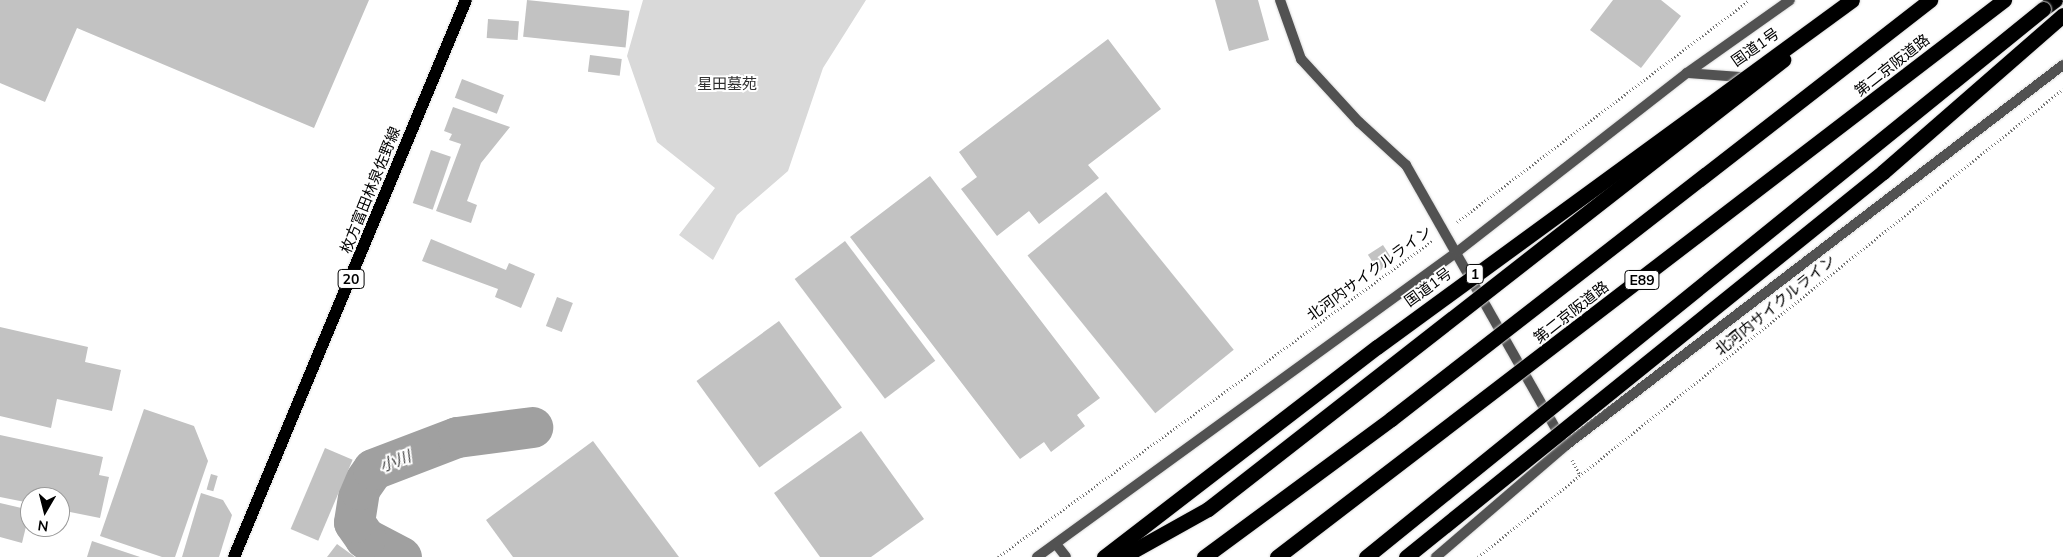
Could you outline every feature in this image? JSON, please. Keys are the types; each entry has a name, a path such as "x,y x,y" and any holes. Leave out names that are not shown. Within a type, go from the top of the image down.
{"highway":[{"name":"国道1号","path":"1104,557 1377,347 1742,77 1852,0"},
{"path":"1122,557 1208,509 1862,0"},
{"name":"第二京阪道路","path":"1204,557 1391,419 1930,0"},
{"name":"第二京阪道路","path":"1277,557 2004,0"},
{"path":"1366,557 2049,5"},
{"path":"1406,557 1883,172 2063,15"}],"main road":[{"name":"枚方富田林泉佐野線","path":"234,557 466,0"}],"street":[{"path":"1280,0 1301,59 1359,122 1406,165 1457,252 1565,446"},
{"path":"1037,557 1457,252 1687,73 1790,0"},
{"path":"1436,557 1565,446 2063,66"},
{"path":"1687,73 1742,77"},
{"path":"1056,544 1066,557"}],"path":[{"name":"北河内サイクルライン","path":"998,557 1445,232 1749,0"},
{"name":"北河内サイクルライン","path":"1478,557 2063,89"}],"green space":[{"name":"星田墓苑","path":"643,0 866,0 823,68 788,171 737,215 713,260 679,235 715,188 657,142 627,56"}],"building":[{"path":"0,0 369,0 314,128 77,28 45,102 0,83"},
{"path":"527,0 629,11 626,48 523,37"},
{"path":"1215,0 1258,0 1269,40 1229,51"},
{"path":"1613,0 1661,0 1681,16 1641,68 1590,30"},
{"path":"488,19 519,21 518,40 487,38"},
{"path":"1108,39 1161,109 1088,165 1099,178 1039,224 1029,211 997,236 961,189 977,177 959,152"},
{"path":"590,55 622,59 620,76 588,72"},
{"path":"462,79 504,95 497,114 455,98"},
{"path":"453,107 510,127 481,163 467,201 477,205 471,223 436,211 461,144 449,140 452,134 444,131"},
{"path":"431,150 451,157 433,210 413,203"},
{"path":"930,176 1100,398 1077,415 1085,426 1051,452 1044,442 1020,459 850,237"},
{"path":"1106,192 1234,350 1155,413 1028,256"},
{"path":"431,239 506,270 509,263 535,274 521,308 495,297 498,289 422,261"},
{"path":"845,241 935,361 885,399 795,279"},
{"path":"1383,245 1394,262 1379,272 1368,255"},
{"path":"557,297 573,303 562,332 546,326"},
{"path":"779,321 842,408 759,468 696,381"},
{"path":"0,327 88,347 85,362 121,370 112,411 57,399 51,428 0,416"},
{"path":"144,409 194,426 208,461 175,557 162,557 100,536"},
{"path":"861,431 924,519 871,557 820,557 774,493"},
{"path":"0,435 103,457 99,475 109,477 100,518 70,512 70,487 20,487 20,501 0,497"},
{"path":"593,441 679,557 513,557 486,520"},
{"path":"325,448 353,460 318,541 291,529"},
{"path":"211,474 218,476 213,491 207,489"},
{"path":"201,493 223,500 232,515 219,557 182,557"},
{"path":"0,503 20,508 20,537 23,537 22,543 0,537"},
{"path":"92,541 140,557 87,557"},
{"path":"337,544 355,557 327,557"}],"waterway":[{"name":"小川","path":"401,557 365,538 354,522 359,489 373,469 457,437 532,427"}]}
